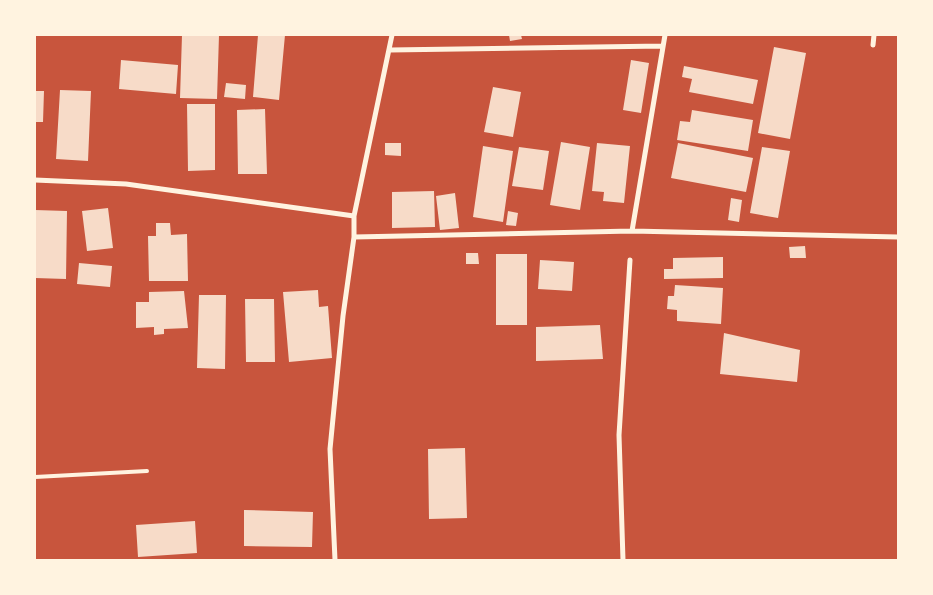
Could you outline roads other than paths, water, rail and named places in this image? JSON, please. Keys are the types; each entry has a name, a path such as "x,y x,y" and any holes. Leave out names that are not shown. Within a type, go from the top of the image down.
{"street":[{"path":"335,560 330,448 343,316 354,237 354,216 392,35"},
{"path":"632,231 665,35"},
{"path":"873,46 874,35"},
{"path":"390,50 663,46"},
{"path":"35,180 126,184 354,216"},
{"path":"354,237 632,231 898,237"},
{"path":"623,560 619,435 630,260"}],"lane":[{"path":"35,477 147,471"}]}
